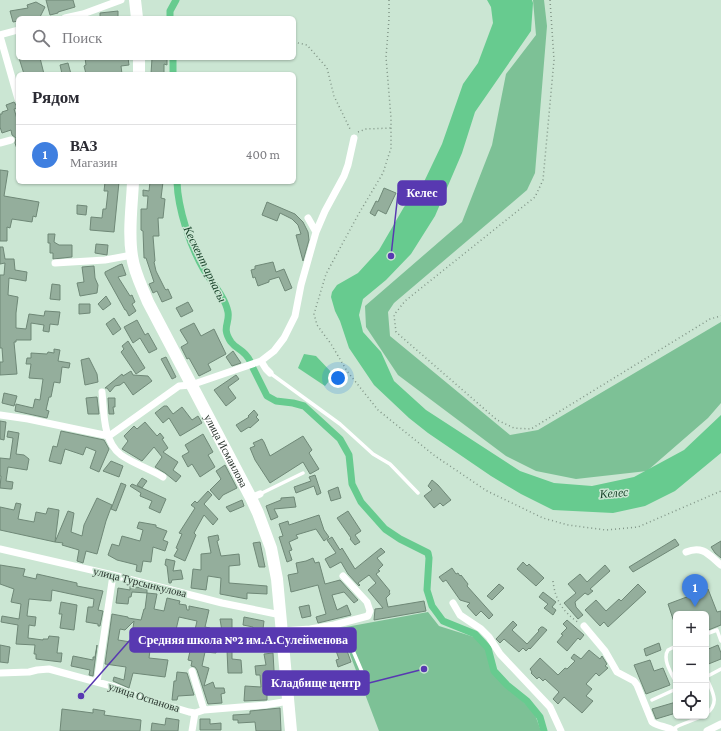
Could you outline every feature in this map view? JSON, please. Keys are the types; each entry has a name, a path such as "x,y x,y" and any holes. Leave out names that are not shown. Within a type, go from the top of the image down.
{"main road":[{"path":"135,0 137,16"},
{"path":"139,60 139,72"},
{"name":"улица Исмаилова","path":"133,184 131,230 132,255 134,266 148,302 190,385 256,496 258,513 270,548 277,579 291,731"}],"street":[{"path":"74,16 121,0"},
{"path":"16,31 0,35 16,92"},
{"path":"0,415 28,419 109,436 179,386 190,385 261,361 274,351 293,323 301,285 316,232 325,211 344,176 354,138"},
{"path":"0,143 11,140"},
{"path":"308,218 316,232"},
{"path":"55,262 105,260 132,255"},
{"path":"261,361 266,370 270,373"},
{"path":"102,392 106,427 112,443 120,454 163,477"},
{"name":"улица Турсынкулова","path":"0,549 113,574 222,603 281,615"},
{"path":"686,552 696,549 704,550 721,565"},
{"path":"97,682 113,574"},
{"path":"282,631 335,627 368,616 369,613 366,602 343,576"},
{"path":"453,604 460,615 489,637 500,654 550,707 561,731"},
{"path":"584,626 605,651 617,672 634,681 637,685 652,722 658,726 673,730"},
{"name":"улица Оспанова","path":"0,673 29,672 49,669 115,687 139,697 195,713 204,710 289,701"},
{"path":"192,671 204,710"},
{"name":"улица Оспанова","path":"192,731 195,713"},
{"path":"706,731 721,724"}],"lane":[{"path":"270,373 340,424 373,454 390,464 418,493"},
{"path":"256,496 303,473"},
{"path":"335,627 351,646 366,681"},
{"path":"709,633 716,630 721,641"},
{"path":"673,648 668,650 666,655 669,669 673,676"},
{"path":"709,676 721,670"},
{"path":"709,685 715,703 709,712"},
{"path":"652,700 673,690"},
{"path":"673,730 678,726 696,719"}],"path":[{"path":"389,0 386,57 392,128 391,148 383,173 326,274 314,314 316,325 347,371 378,410 435,456 487,491 543,518 568,525 606,530 638,527 721,491"},
{"path":"550,0 554,60 543,180 535,197 405,301 394,315 396,332 497,420 514,428 532,429 710,319 721,316"},
{"path":"296,42 307,45 327,68 334,96 354,138 361,130 392,128"},
{"path":"553,581 556,597 562,608 567,614 584,626"}],"shaded area":[{"path":"533,0 544,0 547,26 535,173 527,190 394,303 388,312 390,336 510,435 538,430 721,322 721,403 708,418 647,471 576,479 536,471 506,456 398,375 366,327 365,306 462,222 492,145 506,74 536,35"},
{"path":"428,612 439,626 474,637 487,649 494,674 534,712 541,731 379,731 346,644 335,629"}],"water":[{"name":"Келес","path":"487,0 532,0 531,31 475,112 462,153 435,216 411,254 386,280 363,299 359,315 363,332 381,352 394,381 426,410 520,471 554,483 592,486 634,477 684,450 721,415 721,453 675,491 645,506 613,513 553,510 521,494 491,476 428,433 409,418 374,385 349,348 335,311 331,297 332,292 337,285 358,273 379,250 404,207 422,186 442,144 463,84 478,63 493,23 491,7"},
{"path":"304,354 316,356 334,375 325,386 298,368"}],"building":[{"path":"46,0 73,0 75,7 50,15"},
{"path":"36,2 45,7 40,16 16,16 16,21 13,22 10,11 28,8 27,5"},
{"path":"118,11 118,16 100,16 100,13"},
{"path":"20,60 40,60 44,72 23,72"},
{"path":"85,60 128,60 129,65 121,66 122,72 86,72 84,66 86,65"},
{"path":"152,60 167,60 167,65 164,64 164,72 151,72"},
{"path":"68,63 70,72 62,72 60,65"},
{"path":"14,102 16,105 16,108 14,109 16,116 16,138 12,135 11,130 2,133 0,127 0,114 8,110 6,105"},
{"path":"0,170 8,171 4,196 39,202 36,217 33,216 32,222 12,219 10,228 7,227 7,241 0,241"},
{"path":"105,184 119,184 114,232 90,230 91,217 102,218 103,209 106,209 108,191 104,191"},
{"path":"150,184 163,184 161,198 165,199 163,218 158,218 159,236 153,236 154,262 156,271 165,289 168,289 172,298 162,302 157,291 153,293 149,284 154,282 146,258 144,258 143,231 141,230 141,209 147,209 148,196 143,196 143,190 149,191"},
{"path":"384,188 396,193 386,214 378,210 375,216 370,213 376,201 378,202"},
{"path":"267,202 295,214 303,222 308,232 309,240 303,261 296,235 301,234 298,225 292,219 280,213 277,221 262,215"},
{"path":"77,205 87,206 86,215 77,214"},
{"path":"48,234 55,234 54,242 59,245 72,245 72,257 53,259 53,253 50,253 50,243 48,243"},
{"path":"96,244 108,245 107,255 95,253"},
{"path":"0,247 3,247 5,259 14,259 15,270 27,272 26,281 9,278 8,295 18,297 16,328 26,329 29,314 44,316 45,311 60,312 58,325 50,324 49,332 43,331 44,325 31,323 31,340 16,340 16,342 14,342 17,374 0,375 0,362 3,362 2,348 0,348 0,275 4,275 5,263 0,264"},
{"path":"273,262 276,272 284,269 292,288 285,291 279,277 258,286 255,277 253,278 251,270 255,269 255,266"},
{"path":"122,264 126,275 118,277 130,296 132,295 135,302 132,304 136,311 129,316 105,274 105,272"},
{"path":"94,266 95,278 98,285 97,293 80,296 77,283 84,282 82,267"},
{"path":"52,284 60,285 60,300 50,299"},
{"path":"106,296 111,304 103,310 98,304"},
{"path":"188,302 193,311 181,317 176,308"},
{"path":"79,304 90,304 90,313 79,314"},
{"path":"114,318 121,329 113,335 106,324"},
{"path":"137,320 145,335 148,333 157,349 149,353 140,338 133,343 124,327"},
{"path":"194,323 201,336 214,329 226,354 208,364 211,370 199,376 189,358 187,359 181,347 188,343 180,330"},
{"path":"128,341 145,368 136,374 121,352 124,349 122,346"},
{"path":"54,349 60,350 58,361 70,363 69,368 62,367 60,383 54,382 51,397 49,397 46,410 49,411 47,418 15,411 16,404 33,408 35,399 40,400 43,379 29,378 31,364 26,364 27,358 31,358 31,353 54,353"},
{"path":"233,351 241,363 232,366 226,357"},
{"path":"166,357 176,377 172,379 161,359"},
{"path":"89,358 97,374 98,382 85,385 81,360"},
{"path":"131,371 133,375 148,376 152,381 133,395 124,382 115,386 110,392 107,388 105,388 122,374 123,376"},
{"path":"236,375 239,379 228,387 236,398 226,406 214,390"},
{"path":"4,393 17,396 14,406 2,403"},
{"path":"97,397 99,414 88,414 86,398"},
{"path":"108,398 115,398 115,407 113,407 114,414 109,414"},
{"path":"164,406 167,406 173,414 182,407 192,420 198,416 202,423 180,436 169,418 163,423 155,413"},
{"path":"254,410 258,415 256,417 259,420 250,428 249,427 241,432 236,425 249,417 248,416"},
{"path":"0,421 6,422 4,440 0,439"},
{"path":"145,422 157,436 160,433 164,438 162,439 168,448 163,452 178,462 173,470 181,476 176,482 155,467 162,457 154,447 142,461 122,449 128,441 124,436 134,426 137,429"},
{"path":"8,431 19,433 16,454 24,455 29,459 27,470 8,467 6,481 13,482 12,489 0,488 0,458 10,459 13,438 7,437"},
{"path":"61,431 104,440 109,449 99,472 90,468 96,451 86,447 83,455 65,449 61,464 49,461 53,446 57,447"},
{"path":"203,434 213,452 208,455 215,467 200,477 192,464 188,467 182,456 189,452 185,445"},
{"path":"303,436 312,450 309,453 319,469 310,474 303,462 270,483 255,460 250,448 255,446 253,443 262,439 270,456"},
{"path":"111,461 123,466 119,477 103,471"},
{"path":"225,465 237,488 223,495 219,500 210,490 221,479 216,471"},
{"path":"315,475 321,493 317,495 314,486 296,493 294,487 311,481 309,477"},
{"path":"142,478 147,481 142,488 137,485"},
{"path":"432,480 451,500 443,506 440,503 434,508 424,496 432,490 428,486"},
{"path":"121,483 126,485 116,511 111,509"},
{"path":"132,484 166,499 160,513 149,508 152,501 140,496 141,493 130,486"},
{"path":"338,487 341,498 331,501 328,491"},
{"path":"208,491 212,495 204,504 218,519 213,525 204,515 194,533 196,535 185,561 174,556 178,549 176,548 182,534 179,533 195,508 191,505 195,501 197,503"},
{"path":"294,497 296,507 274,509 278,517 271,520 266,506 281,500 281,498"},
{"path":"97,498 112,505 97,554 86,551 83,563 77,561 79,550 62,545 63,543 55,542 68,511 74,513 71,532 82,536 84,525"},
{"path":"242,500 244,506 230,512 226,507"},
{"path":"16,503 21,504 18,519 34,522 36,512 46,514 48,508 59,510 55,542 0,530 0,507 14,510"},
{"path":"348,511 361,531 355,535 360,542 355,545 337,518"},
{"path":"319,515 324,530 329,537 324,541 316,529 296,535 298,538 289,542 292,550 289,551 292,560 287,562 279,537 283,536 279,524 288,521 289,525"},
{"path":"139,522 156,525 156,527 167,531 163,540 168,542 165,551 153,547 151,562 143,561 141,572 136,571 137,565 117,560 108,555 112,544 119,546 122,536 140,541 143,530 137,528"},
{"path":"218,535 219,540 217,541 221,556 239,554 240,565 229,566 229,583 267,586 267,594 247,593 247,599 220,594 221,578 208,576 206,590 191,588 193,569 201,570 201,554 211,553 208,537"},
{"path":"332,537 340,550 342,548 355,569 381,548 385,552 377,558 383,565 378,570 380,571 376,574 390,591 390,594 386,598 388,607 424,601 426,611 374,620 375,609 383,608 368,590 376,583 369,575 358,583 360,585 359,586 348,574 341,562 330,568 325,559 336,553 327,540"},
{"path":"675,539 679,545 633,572 629,567"},
{"path":"721,541 721,558 711,547"},
{"path":"260,542 265,567 259,567 253,543"},
{"path":"313,558 315,563 319,562 325,584 340,580 358,600 354,603 344,592 332,595 337,610 347,605 351,615 318,623 316,617 326,614 318,585 291,592 288,575 298,573 296,563"},
{"path":"166,559 175,561 173,571 181,570 183,579 172,580 171,583 169,583 167,566 165,565"},
{"path":"523,562 527,566 529,564 544,578 536,586 517,569"},
{"path":"0,565 25,569 23,576 36,579 37,574 77,583 77,586 103,591 98,610 103,611 100,626 98,626 98,624 86,622 88,607 93,607 94,599 52,590 51,601 29,599 27,616 36,617 35,626 29,625 28,638 43,640 48,639 49,636 59,637 57,653 62,653 61,662 36,659 36,654 34,654 35,645 16,644 18,625 1,622 2,616 19,619 21,604 11,602 14,589 0,584"},
{"path":"605,565 610,571 590,589 593,591 588,595 585,593 575,602 576,607 583,615 578,619 564,603 576,593 568,584 580,574 587,582"},
{"path":"452,568 456,574 458,573 460,576 461,575 468,584 467,586 493,615 489,619 481,611 476,616 467,606 470,603 460,600 446,580 443,582 439,577"},
{"path":"499,584 504,588 492,600 487,596"},
{"path":"638,584 646,592 608,627 604,622 600,626 585,610 596,600 606,611 619,599 621,601"},
{"path":"130,586 147,589 147,593 132,592 131,597 129,597 128,604 116,603 118,588 130,590"},
{"path":"708,589 717,612 721,611 721,625 709,630 709,611 673,611 673,619 668,604"},
{"path":"543,592 556,602 552,607 556,610 553,615 544,608 548,604 539,597"},
{"path":"147,593 157,594 154,609 164,611 167,598 180,601 179,604 186,605 187,610 189,610 189,606 209,610 205,627 210,628 206,645 217,646 216,653 205,652 202,666 209,668 204,686 213,682 215,688 224,688 225,693 221,694 222,703 208,704 197,670 195,667 191,666 192,661 188,660 197,621 179,617 175,634 158,631 156,644 151,643 149,658 168,660 165,677 133,673 129,688 113,681 114,677 124,680 126,667 105,664 112,614 141,620 145,609","holes":["134,621 131,642 118,640 120,629 125,630"]},
{"path":"61,602 77,605 74,630 60,628 62,614 59,614"},
{"path":"309,605 311,616 302,618 299,607"},
{"path":"244,617 264,621 263,629 266,629 265,638 253,638 253,627 243,625"},
{"path":"220,619 232,619 232,659 241,660 242,673 228,673 227,650 225,650"},
{"path":"567,620 584,635 580,640 578,638 567,651 557,642 563,635 561,634 567,628 563,624"},
{"path":"513,621 517,625 512,630 527,644 541,627 547,630 530,649 529,648 526,651 523,648 519,652 504,639 500,643 496,639"},
{"path":"659,643 661,650 646,656 644,649"},
{"path":"0,645 10,647 8,663 0,662"},
{"path":"97,645 93,676 89,675 90,670 71,666 73,656 93,660"},
{"path":"345,645 351,662 338,667 336,660 339,659 335,648"},
{"path":"718,645 721,653 721,659 709,664 709,649"},
{"path":"589,650 600,659 602,656 607,664 605,666 608,668 599,676 596,673 586,684 592,689 586,696 593,701 582,713 564,697 558,704 553,699 559,692 545,679 543,681 539,677 537,679 531,673 532,672 530,669 540,658 558,675 575,661 571,658 574,654 581,659"},
{"path":"273,653 275,688 267,689 267,700 244,701 245,686 261,687 260,675 256,675 255,666 266,665 264,654"},
{"path":"650,660 654,671 663,668 670,685 646,694 634,665"},
{"path":"177,672 187,673 194,695 178,696 177,700 172,700 174,681 176,681"},
{"path":"673,703 673,714 656,719 652,709"},
{"path":"280,708 281,731 256,731 255,722 238,723 238,720 233,720 233,715 250,714 250,711"},
{"path":"62,709 93,713 93,709 105,711 104,715 141,720 140,731 60,731"},
{"path":"166,718 179,720 178,731 151,731 152,723 165,725"},
{"path":"200,719 210,719 210,724 221,723 221,730 200,730"}],"waterway":[{"name":"Кескент арнасы","path":"170,16 170,11 176,0"},
{"name":"Кескент арнасы","path":"173,60 173,72"},
{"name":"Кескент арнасы","path":"177,184 182,215 194,250 204,270 221,296 228,312 226,329 228,337 233,345 245,354 250,361"},
{"name":"Кескент арнасы","path":"252,366 267,396 276,401 304,406 340,439 349,455 352,484 361,502 385,529 400,539 428,553 427,590 432,606 443,621 475,634 488,648 494,671 507,685 527,701 540,717 544,731"}],"place":[{"name":"Келес","path":"391,256"},
{"name":"ВАЗ","path":"695,607"},
{"name":"Кладбище центр","path":"424,669"},
{"name":"Средняя школа №2 им.А.Сулейменова","path":"81,696"}]}
